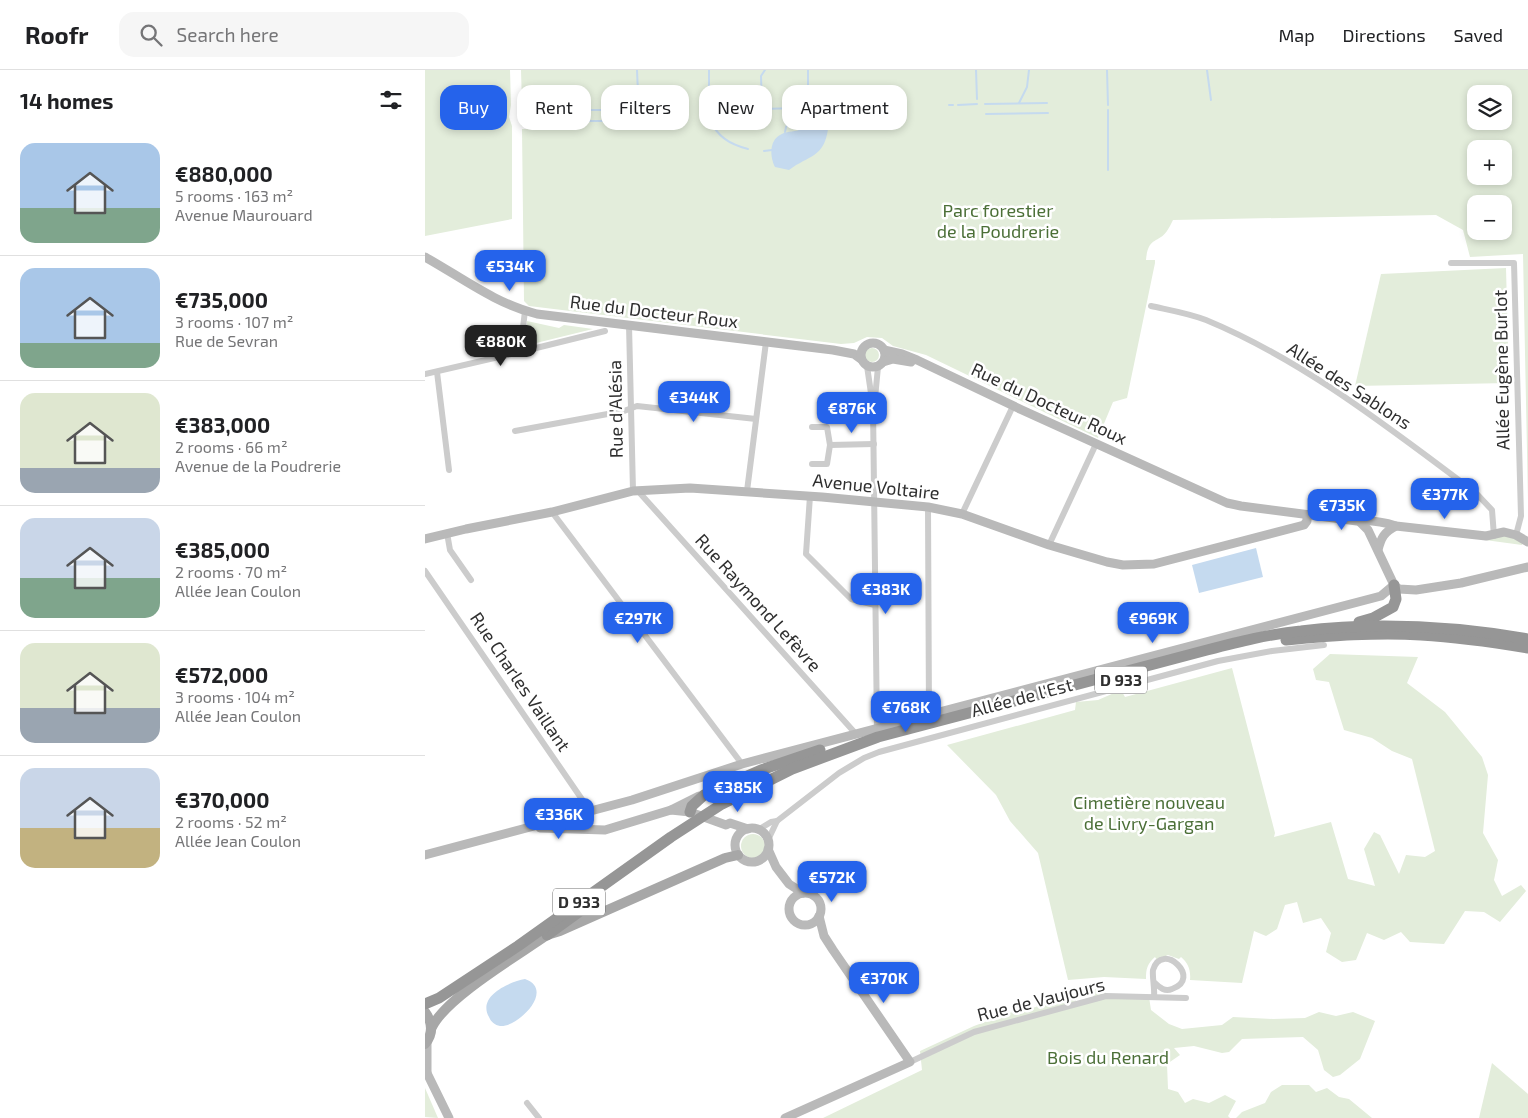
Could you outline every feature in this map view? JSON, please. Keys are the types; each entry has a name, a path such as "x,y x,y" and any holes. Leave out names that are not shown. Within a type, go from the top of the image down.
{"highway":[{"path":"1328,629 1342,623 1360,622 1386,612 1393,607 1396,599 1394,585"},
{"name":"D 933","path":"425,1004 439,998 475,975 671,837 722,804 792,769 851,746 915,726 1262,637 1300,631 1374,626 1459,628 1528,639"},
{"name":"D 933","path":"547,935 680,839 729,808 795,776 881,744 1208,656 1280,641 1332,636 1419,634 1482,640 1528,648"},
{"path":"692,813 692,806 705,795 778,764 842,745 851,746"}],"main road":[{"path":"547,935 560,932 725,858 738,855"},
{"name":"D 933","path":"431,1027 444,1011 473,986 547,935"},
{"path":"425,1012 430,1020 431,1027 430,1036 426,1044"}],"street":[{"name":"Rue du Docteur Roux","path":"425,257 493,296 525,311 537,314 833,350 854,354 864,363"},
{"name":"Allée Eugène Burlot","path":"1451,263 1514,263 1521,516 1516,535"},
{"name":"Allée des Sablons","path":"1151,306 1205,320 1275,355 1351,401 1475,492 1493,510 1494,536"},
{"path":"520,352 525,311"},
{"name":"Rue d'Alésia","path":"629,325 630,408 635,491"},
{"path":"425,374 605,331"},
{"path":"747,491 766,342"},
{"path":"873,407 881,364 885,355 884,350 877,344 870,343 861,351 873,407 877,729"},
{"name":"Rue du Docteur Roux","path":"833,350 863,348"},
{"name":"Rue du Docteur Roux","path":"884,350 909,356 1013,406 1227,503 1307,515 1485,536 1494,536 1504,532 1516,535"},
{"name":"Rue du Docteur Roux","path":"881,364 888,360 899,360 933,368"},
{"path":"864,363 881,364"},
{"path":"437,372 449,470"},
{"path":"515,431 643,406 756,419"},
{"path":"962,514 1013,406"},
{"path":"812,427 827,427 831,445 827,464 812,464"},
{"path":"831,445 874,444"},
{"path":"1049,545 1096,444"},
{"name":"Avenue Voltaire","path":"425,539 552,512 635,491 690,488 874,501 928,507 962,514 1049,545 1123,565 1154,564 1304,525 1306,524 1307,515"},
{"name":"Rue Raymond Lefèvre","path":"635,491 856,734"},
{"path":"811,496 806,554 851,599 875,605"},
{"path":"928,507 929,715"},
{"path":"552,512 742,764"},
{"path":"1359,521 1368,530 1394,585 1399,589 1416,590 1461,583 1527,566"},
{"path":"1378,551 1380,540 1385,533 1397,526"},
{"path":"447,534 450,550 471,580"},
{"path":"1516,535 1528,542"},
{"name":"Rue Charles Vaillant","path":"425,571 589,811"},
{"path":"425,855 632,800 742,764 1381,596 1394,585"},
{"name":"Allée de l'Est","path":"753,829 777,821 839,773 864,758 879,752 1218,661 1272,651 1324,646"},
{"path":"530,827 605,830 671,810 705,795"},
{"path":"671,810 692,813 724,824 733,831 736,839"},
{"path":"580,813 582,823 590,830"},
{"name":"Allée de l'Est","path":"768,845 777,821"},
{"path":"724,824 753,829 763,833 775,867 789,884 803,893 810,894 818,899 821,908 819,916 824,936"},
{"path":"753,829 741,832 736,839 735,845 738,855 747,861 759,860 775,867"},
{"path":"759,860 765,856 768,845"},
{"path":"789,884 792,900"},
{"path":"785,1118 910,1062 824,936 808,924 797,922 791,916 789,908 792,900 803,893"},
{"path":"808,924 812,923 819,916"},
{"path":"1154,997 1153,969 1157,964 1162,960 1168,959 1176,962 1181,967 1183,973 1180,984 1175,988 1169,990 1161,988 1155,983"},
{"name":"Rue de Vaujours","path":"910,1062 974,1032 1106,996 1183,998 1180,984"},
{"path":"426,1044 426,1070 449,1118"},
{"path":"527,1103 539,1118"}],"green space":[{"path":"425,70 510,70 511,105 509,117 512,126 512,219 425,236"},
{"name":"Parc forestier de la Poudrerie","path":"521,70 1528,70 1528,501 1523,254 1470,257 1463,230 1436,215 1173,220 1164,235 1151,244 1147,252 1146,260 1155,260 1155,263 1127,398 1113,402 1098,438 926,355 893,346 882,338 867,337 854,343 841,344 529,306 524,301 522,130 591,130 591,85 521,85"},
{"path":"1506,268 1509,383 1355,386 1381,274"},
{"path":"527,321 559,328 564,325 593,329 528,345 525,343"},
{"path":"872,348 877,350 879,355 877,360 872,362 867,360 865,355 867,350"},
{"path":"1508,535 1523,543 1522,545 1485,540"},
{"name":"Cimetière nouveau de Livry-Gargan","path":"1330,654 1418,657 1407,683 1445,712 1482,757 1488,775 1483,833 1498,860 1494,880 1502,896 1521,885 1526,891 1500,922 1484,912 1465,911 1444,944 1410,942 1401,932 1384,940 1367,933 1356,960 1342,962 1326,952 1331,933 1321,918 1303,923 1297,902 1285,905 1277,929 1266,936 1254,931 1242,983 1190,980 1187,964 1183,959 1168,955 1157,960 1155,957 1150,962 1147,967 1146,979 1104,977 1068,980 1038,853 1010,821 996,795 947,745 1075,710 1076,702 1098,700 1121,690 1125,697 1232,668 1275,833 1274,837 1331,822 1348,879 1375,886 1364,849 1374,832 1380,835 1399,874 1406,855 1425,857 1435,851 1412,759 1392,751 1372,738 1344,730 1329,682 1316,680 1313,669"},
{"path":"753,834 762,837 765,846 762,855 753,858 744,855 741,846 744,837"},
{"name":"Bois du Renard","path":"1096,985 1104,986 1106,996 1149,997 1151,1010 1169,1024 1182,1029 1222,1025 1233,1017 1305,1018 1319,1012 1336,1016 1353,1012 1375,1021 1360,1059 1340,1075 1333,1077 1324,1070 1318,1050 1303,1037 1242,1039 1229,1052 1222,1053 1194,1046 1174,1048 1180,1055 1167,1064 1168,1089 1178,1092 1185,1103 1193,1099 1209,1103 1225,1095 1236,1101 1228,1116 1230,1118 823,1118 922,1070 920,1051 974,1026 1009,1013 1036,1007 1048,997 1076,987 1076,1005 1092,1000"},
{"path":"1492,1063 1528,1094 1528,1118 1479,1118"},
{"path":"1282,1085 1309,1085 1316,1092 1327,1088 1339,1097 1349,1099 1372,1118 1236,1118 1242,1112 1265,1103 1271,1092"},
{"path":"425,1088 438,1118 425,1117"}],"water":[{"path":"798,130 828,130 823,146 819,151 789,170 775,167 771,150 776,138 785,133"},
{"path":"1256,548 1263,577 1199,593 1192,565"},
{"path":"525,979 534,984 537,991 535,999 524,1015 507,1025 500,1026 492,1022 486,1009 491,997 503,987"}],"waterway":[{"path":"637,70 638,85"},
{"path":"709,70 709,85"},
{"path":"765,70 761,76 762,109 798,108 798,103 808,94 808,70"},
{"path":"976,70 977,99"},
{"path":"1019,103 1027,87 1029,70"},
{"path":"1107,70 1108,105"},
{"path":"1207,70 1211,100"},
{"path":"985,104 1047,103"},
{"path":"958,105 977,104"},
{"path":"591,110 601,110"},
{"path":"1108,110 1108,170"},
{"path":"986,114 1048,113"},
{"path":"591,121 601,121"},
{"path":"715,130 735,145 748,149"},
{"path":"764,151 772,150"}]}
